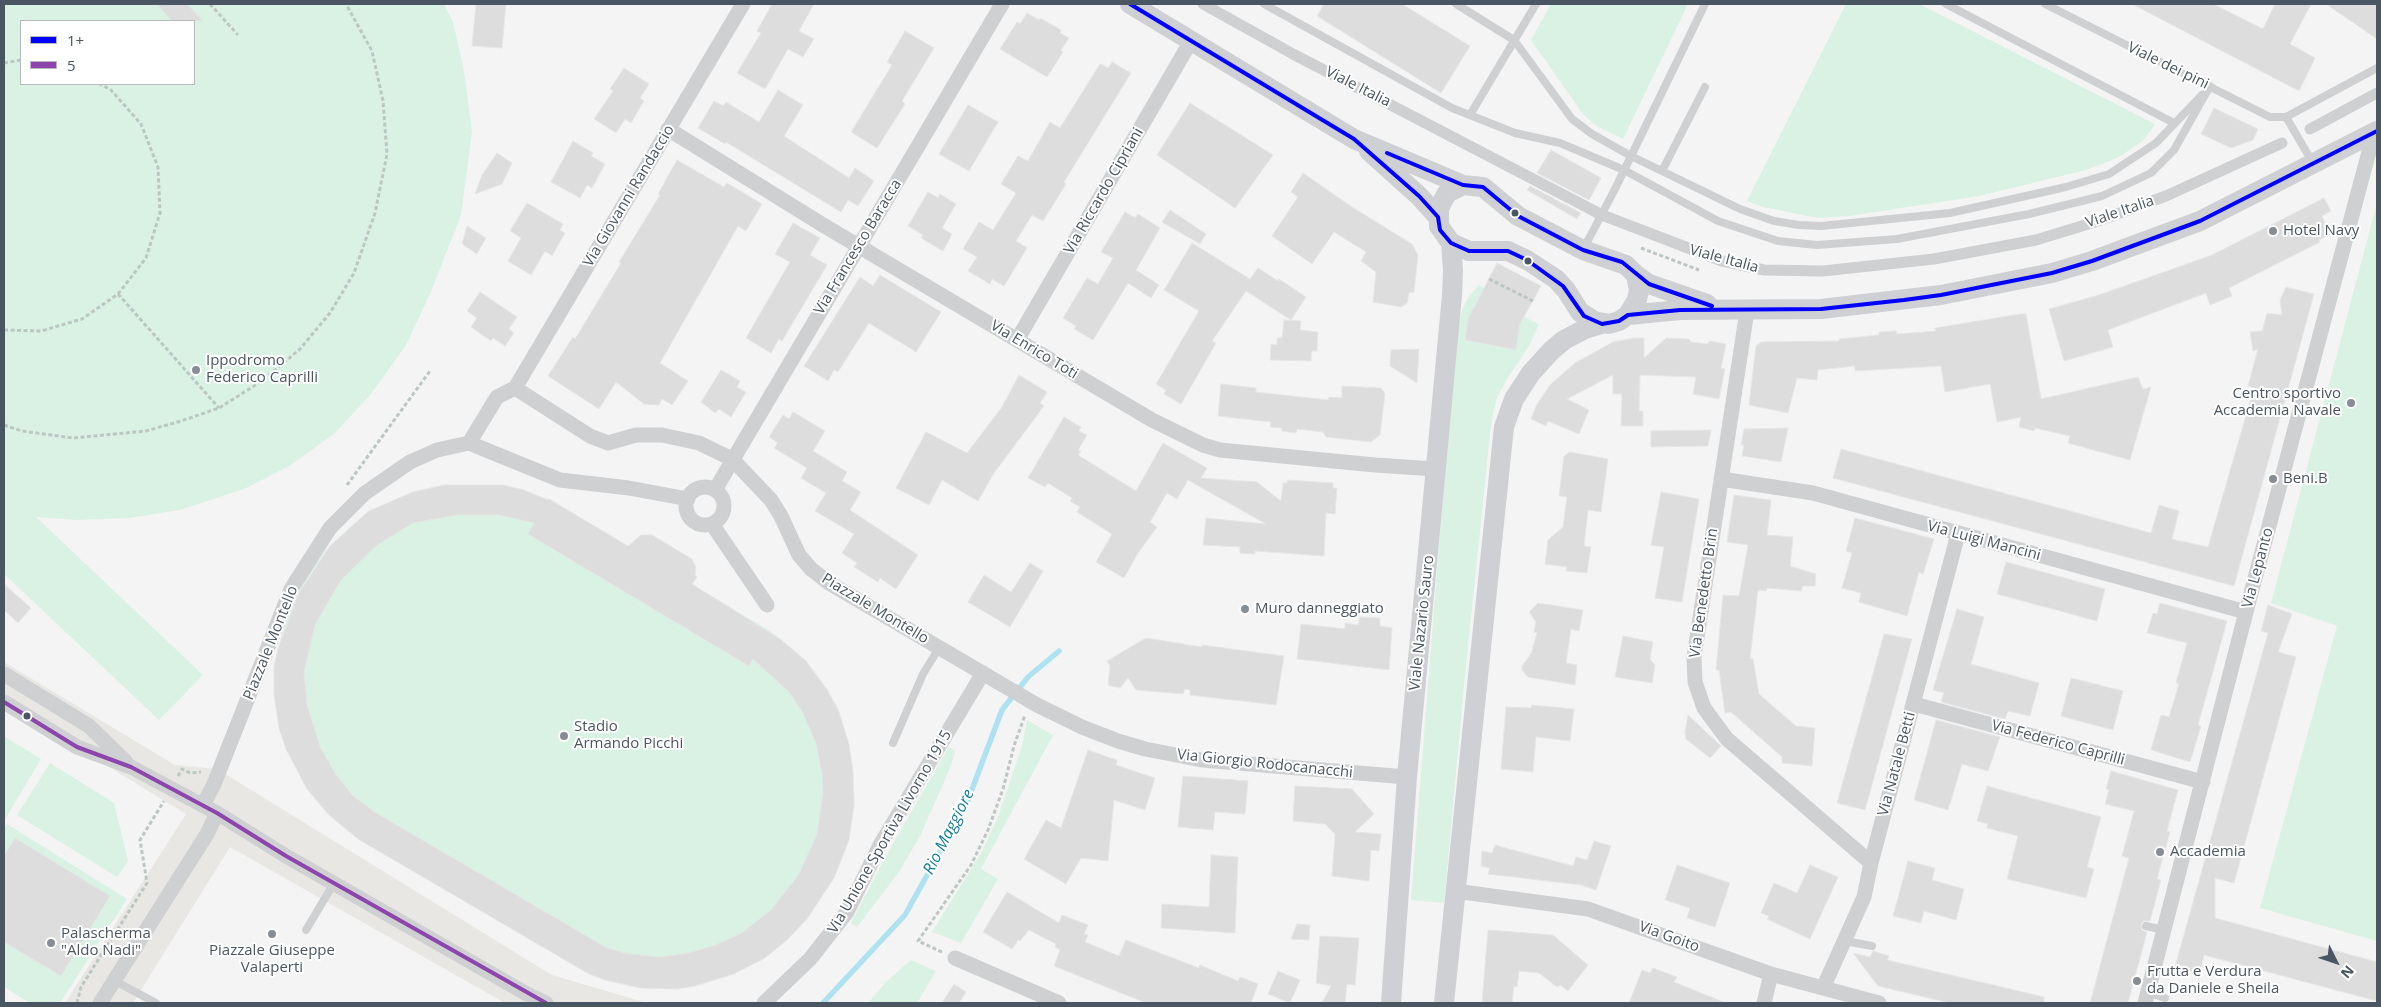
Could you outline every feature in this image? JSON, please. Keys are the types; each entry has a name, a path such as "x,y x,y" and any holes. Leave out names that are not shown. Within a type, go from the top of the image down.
{"main road":[{"path":"1130,4 1354,138 1463,185 1483,187 1518,216 1583,250 1622,262 1636,275 1657,287 1723,310"},
{"path":"1444,1003 1504,427 1507,414 1525,382 1552,351 1564,340 1585,329 1619,321 1628,316 1680,310 1747,311 1821,308 1941,295 2052,273 2092,262 2176,232 2229,208 2376,132"},
{"path":"1354,138 1418,196 1438,217"},
{"path":"1463,185 1451,191 1440,204 1438,217 1440,230 1450,243 1469,251 1508,251 1527,260 1563,286 1584,316 1602,324"},
{"name":"Viale Nazario Sauro","path":"1390,1003 1407,777 1452,295 1453,271 1450,243"},
{"path":"1628,316 1638,296 1636,275"}],"street":[{"name":"Via Giovanni Randaccio","path":"515,388 743,4"},
{"name":"Via Francesco Baracca","path":"714,490 1002,4"},
{"name":"Viale Italia","path":"1203,4 1292,54 1602,215 1722,261 1764,270 1823,271 1916,261 2036,240 2098,221 2166,196 2282,143"},
{"name":"Via Riccardo Cipriani","path":"1017,340 1191,41"},
{"path":"2310,129 2377,93"},
{"name":"Via Enrico Toti","path":"668,129 858,246 1152,420 1203,445 1230,451 1435,469"},
{"name":"Via Lepanto","path":"2147,998 2246,612 2376,132"},
{"name":"Via Benedetto Brin","path":"1747,311 1694,656 1694,675 1699,696 1714,724 1727,739 1871,863"},
{"path":"515,388 497,398 470,443 560,480 630,488 688,499"},
{"name":"Piazzale Montello","path":"515,388 590,436 608,443 636,435 662,435 699,442 732,459 771,500 782,516 799,555 811,569 829,583 992,677"},
{"name":"Piazzale Montello","path":"203,806 214,784 291,589 330,528 365,493 410,462 437,450 470,443"},
{"name":"Via Luigi Mancini","path":"1721,479 1813,493 2246,612"},
{"path":"702,488 714,490 722,498 724,510 718,520 712,524 694,522 687,512 688,499 691,494 702,488"},
{"path":"712,524 767,605"},
{"name":"Via Natale Betti","path":"1823,988 1864,897 1871,863 1958,534"},
{"path":"4,674 90,726 131,766"},
{"name":"Via Giorgio Rodocanacchi","path":"992,677 1041,706 1118,741 1170,754 1202,760 1407,777"},
{"name":"Via Unione Sportiva Livorno 1915","path":"764,1003 815,954 847,912 880,845 992,677"},
{"path":"4,702 76,747 131,766 172,788 527,994 546,1003"},
{"name":"Via Federico Caprilli","path":"1914,704 2203,782"},
{"path":"100,1003 207,834 217,813"},
{"name":"Via Goito","path":"1456,890 1588,909 1771,974 1879,1003"},
{"path":"955,958 1059,1003"},
{"path":"1764,1003 1771,974"}],"lane":[{"path":"1264,4 1279,7 1452,108 1515,132 1560,143 1624,170 1718,221 1778,241 1817,245 1897,239 2029,214 2102,196 2151,173 2174,150 2210,86"},
{"path":"1456,4 1514,40 1572,119 1592,134 1631,156 1740,209 1774,221 1821,226 1950,213 2066,187 2109,174 2128,163 2156,142 2210,86"},
{"path":"1470,115 1536,4"},
{"path":"1583,250 1705,4"},
{"path":"1946,4 2174,123"},
{"name":"Viale dei pini","path":"2045,4 2058,7 2270,116 2288,120"},
{"path":"2314,165 2288,120 2377,68"},
{"path":"1662,171 1705,87"},
{"path":"893,744 923,674 939,648"},
{"path":"306,930 334,883"},
{"path":"2146,926 2164,930"},
{"path":"1846,940 1872,946"},
{"path":"115,981 156,1003"},
{"path":"2147,998 2165,998"}],"path":[{"path":"210,4 238,35"},
{"path":"4,425 22,431 72,438 110,436 146,431 219,408 262,381 300,349 330,313 354,273 375,213 387,154 383,101 372,51 346,4"},
{"path":"4,63 20,60"},
{"path":"4,330 41,331 82,319 118,294 146,258 160,213 158,167 141,124 111,90 102,85"},
{"path":"1489,279 1533,301"},
{"path":"118,294 219,408"},
{"path":"955,958 918,941 971,865 988,830 1003,789 1024,716 1041,706"},
{"path":"77,1003 81,987 147,883 140,840 182,769"}],"shaded area":[{"path":"4,662 175,765 217,769 552,975 647,1003 505,1003 230,847 133,1003 65,1003 186,814 4,703"}],"green space":[{"name":"Ippodromo Federico Caprilli","path":"4,4 444,4 453,22 464,71 472,132 461,215 430,294 406,345 371,394 334,434 289,466 244,489 180,510 129,518 77,520 36,517 203,675 159,720 4,574"},
{"path":"1551,4 1688,4 1623,139 1595,125 1583,114 1531,40"},
{"path":"1846,4 1919,4 2155,124 2143,141 2117,158 2086,170 1979,196 1849,216 1818,218 1763,207 1747,201"},
{"name":"Centro sportivo Accademia Navale","path":"2377,203 2377,941 2260,908 2337,626 2271,603"},
{"path":"1479,285 1485,288 1468,319 1465,340 1516,350 1520,324 1524,317 1539,324 1529,346 1507,379 1496,400 1491,424 1444,903 1411,900 1455,342 1462,310 1469,296"},
{"name":"Stadio Armando Picchi","path":"444,485 503,485 549,499 770,631 794,650 816,674 838,709 853,771 854,805 849,840 834,878 807,919 787,940 677,989 640,988 605,980 589,974 358,839 329,815 307,789 286,749 279,728 274,695 274,667 287,614 306,577 326,550 369,511 413,492"},
{"path":"1027,720 1053,735 981,869 998,879 961,943 932,932 981,853 998,817 1022,746"},
{"path":"4,736 41,759 4,821"},
{"path":"949,747 955,751 951,766 920,836 899,872 857,927 851,923 887,854"},
{"path":"50,763 114,803 128,861 117,877 17,815"},
{"name":"Palascherma \"Aldo Nadi\"","path":"7,824 127,899 60,1003 30,1003 4,987 4,830"},
{"path":"911,960 936,971 917,1003 868,1003 886,982"}],"building":[{"path":"157,4 187,4 203,21 195,20 171,20"},
{"path":"476,4 506,4 502,48 472,46"},
{"path":"772,4 814,4 799,31 814,39 803,57 788,49 765,89 737,73 761,33 757,31"},
{"path":"1324,4 1402,4 1470,46 1441,93 1317,16"},
{"path":"2132,4 2213,4 2263,29 2275,4 2311,4 2290,44 2315,58 2299,91"},
{"path":"2326,4 2377,4 2377,39"},
{"path":"1027,13 1061,30 1060,33 1069,38 1061,50 1063,52 1047,77 1000,49 1017,22 1020,24"},
{"path":"905,31 934,48 902,101 905,104 877,148 851,132 892,65 887,62"},
{"path":"1112,62 1131,73 1064,182 1066,184 1043,221 1032,215 1016,241 1027,248 1004,286 992,279 990,284 968,271 977,257 963,249 979,222 993,230 1016,193 1001,184 1018,156 1028,161 1050,122 1060,128 1100,64 1108,68"},
{"path":"624,68 649,84 640,98 644,101 631,123 625,119 616,133 594,119 613,91 610,89"},
{"path":"778,90 803,105 784,136 849,178 855,168 874,181 858,206 848,200 841,212 726,142 725,144 698,128 714,101 723,106 726,102 759,122"},
{"path":"1190,103 1273,155 1235,208 1157,155"},
{"path":"968,105 998,122 969,171 939,154"},
{"path":"2214,108 2258,129 2253,140 2231,148 2201,134"},
{"path":"573,141 593,153 591,156 605,164 592,188 587,185 580,198 551,182"},
{"path":"1551,150 1601,178 1589,200 1537,173"},
{"path":"497,153 512,163 502,184 475,194 482,175"},
{"path":"677,160 724,187 727,183 762,204 746,231 738,226 660,363 688,381 672,405 662,399 659,405 644,404 616,382 599,409 548,376 573,337 575,339 621,263 619,262 660,195 658,194"},
{"path":"1303,173 1352,207 1412,244 1418,255 1414,292 1409,293 1407,303 1401,307 1373,302 1376,272 1361,261 1366,252 1334,232 1312,264 1272,236 1298,197 1291,192"},
{"path":"1530,186 1581,213 1577,219 1527,190"},
{"path":"928,192 938,198 940,194 956,204 942,228 952,234 943,251 921,238 923,235 908,226"},
{"path":"2324,198 2331,211 2322,216 2330,234 2319,240 2320,242 2229,288 2232,296 2210,305 2206,293 2108,330 2113,347 2064,361 2049,309 2099,295 2212,255"},
{"path":"527,203 563,224 560,230 565,233 552,256 545,251 531,275 508,261 521,238 510,231"},
{"path":"1170,210 1206,234 1200,244 1162,222"},
{"path":"1125,212 1135,218 1138,214 1160,228 1136,270 1159,285 1151,298 1128,283 1093,340 1074,329 1076,326 1063,318 1087,278 1098,284 1113,258 1101,252"},
{"path":"793,223 820,238 810,255 827,265 782,341 779,339 771,353 746,338 790,262 775,254"},
{"path":"467,226 486,238 477,254 462,244"},
{"path":"1192,243 1250,279 1258,268 1306,297 1291,320 1246,291 1212,341 1216,343 1181,404 1164,394 1166,390 1156,384 1199,311 1164,290"},
{"path":"1497,263 1541,286 1520,324 1516,350 1465,340 1468,319"},
{"path":"880,275 941,312 916,352 869,323 838,372 834,370 828,381 804,366 860,277 873,286"},
{"path":"2286,287 2314,294 2234,586 1833,478 1841,449 2151,533 2159,505 2179,511 2172,539 2208,547 2254,388 2248,386 2258,349 2253,351 2250,332 2262,331 2267,313 2282,315 2280,300"},
{"path":"480,292 517,317 509,329 514,333 505,346 493,338 491,341 471,327 477,318 467,311"},
{"path":"2026,314 2041,399 2138,377 2143,389 2151,387 2130,460 2068,443 2070,436 2035,428 2034,431 2019,427 2021,417 1997,422 1990,384 1945,392 1941,366 1855,371 1855,366 1818,370 1817,380 1797,378 1788,413 1749,405 1756,346 1761,342 1839,341 1839,339 1879,335 1879,332 1896,331 1897,334 1936,331 1935,328"},
{"path":"1284,320 1301,321 1300,330 1318,332 1317,351 1312,351 1311,361 1270,360 1271,344 1277,345 1277,338 1282,338"},
{"path":"1644,338 1644,358 1666,338 1689,339 1691,342 1707,344 1710,341 1726,344 1721,368 1725,369 1719,399 1693,394 1696,377 1640,375 1639,411 1643,411 1643,426 1621,426 1622,394 1613,394 1613,375 1567,399 1589,410 1579,434 1548,421 1546,426 1531,419 1536,406 1550,385 1575,363 1613,342"},
{"path":"1419,349 1417,383 1390,366 1390,362 1391,350"},
{"path":"721,370 740,381 737,387 746,392 731,417 719,409 715,413 701,402"},
{"path":"1019,375 1047,392 1040,403 1044,406 994,473 978,501 942,480 929,505 896,488 926,432 967,453 1002,407"},
{"path":"1221,384 1256,388 1256,392 1328,400 1329,397 1342,398 1342,386 1381,388 1385,394 1380,435 1371,442 1326,437 1323,432 1297,429 1296,433 1282,431 1282,428 1270,427 1271,422 1218,416"},
{"path":"793,412 825,431 813,451 847,472 842,481 861,492 850,510 918,555 896,589 880,578 878,582 854,567 857,563 842,553 854,534 815,511 826,493 801,478 807,468 774,448 778,443 769,437 783,415 789,419"},
{"path":"1064,417 1081,427 1079,431 1087,435 1078,450 1081,451 1078,455 1136,491 1163,443 1207,468 1201,478 1257,482 1281,501 1283,483 1287,483 1287,480 1333,483 1333,488 1337,488 1335,514 1326,513 1324,556 1255,551 1255,554 1240,553 1240,547 1203,545 1206,518 1266,524 1188,480 1177,499 1167,493 1150,522 1157,527 1138,553 1124,578 1096,562 1112,534 1077,512 1080,507 1070,501 1072,498 1048,483 1045,487 1028,478"},
{"path":"1788,428 1781,462 1742,456 1744,445 1741,445 1744,429"},
{"path":"1711,430 1708,446 1651,447 1651,431"},
{"path":"1570,452 1608,459 1601,512 1588,510 1584,546 1591,547 1587,573 1566,571 1567,567 1545,564 1548,540 1563,527 1567,497 1559,496 1564,456"},
{"path":"444,485 503,485 549,499 628,546 641,535 652,535 692,559 697,577 692,584 780,639 806,661 826,688 838,709 849,744 853,771 854,805 849,840 834,878 807,919 787,940 765,958 734,974 695,986 677,989 640,988 605,980 589,974 358,839 329,815 307,789 286,749 279,728 274,695 274,667 278,648 299,593 330,546 369,511 413,492","holes":["457,515 500,515 534,523 528,534 749,666 753,659 789,692 802,711 816,743 822,774 823,793 817,834 799,874 772,909 742,933 715,945 689,953 661,957 629,954 607,948 376,813 352,795 335,773 321,749 307,705 304,672 315,625 341,580 377,545 413,523"]},
{"path":"1661,492 1699,499 1682,602 1655,598 1664,547 1651,545"},
{"path":"1734,495 1771,500 1767,535 1793,537 1790,566 1816,574 1815,586 1803,586 1801,591 1767,588 1766,591 1758,590 1750,659 1753,659 1759,694 1796,726 1815,728 1812,766 1782,763 1782,757 1731,712 1725,713 1719,670 1716,670 1723,595 1739,596 1748,545 1727,542"},
{"path":"1855,518 1934,539 1923,574 1919,572 1907,616 1859,602 1861,593 1842,588 1852,553 1846,551"},
{"path":"2006,562 2105,589 2097,621 1997,594"},
{"path":"1030,563 1043,571 1010,627 968,602 984,575 1011,592"},
{"path":"4,584 31,608 18,623 4,610"},
{"path":"1538,603 1583,610 1579,631 1571,629 1566,663 1577,665 1575,685 1528,677 1522,670 1522,666 1531,654 1537,633 1534,632 1536,622 1529,612"},
{"path":"2160,603 2227,621 2198,725 2201,726 2190,762 2151,750 2161,715 2169,717 2179,684 2176,683 2187,643 2147,633 2153,613 2157,614"},
{"path":"2268,605 2292,614 2278,652 2296,657 2234,883 2215,878 2215,918 2377,962 2377,1001 2204,955 2200,974 2175,967 2268,633 2261,631"},
{"path":"1957,609 1984,617 1971,664 2039,683 2030,716 2008,711 2005,719 1941,702 1944,693 1933,690"},
{"path":"1360,617 1380,618 1380,626 1392,628 1389,670 1297,659 1301,624 1345,629 1345,623 1358,625"},
{"path":"1884,634 1912,639 1865,810 1837,803"},
{"path":"1623,636 1653,642 1650,659 1655,665 1652,683 1615,677"},
{"path":"1146,638 1202,647 1202,645 1284,656 1276,705 1190,695 1190,690 1185,689 1183,694 1136,690 1128,678 1120,688 1108,685 1110,666 1107,661"},
{"path":"2071,678 2123,691 2113,730 2061,716"},
{"path":"1532,705 1574,709 1570,741 1536,737 1533,772 1501,769 1506,707 1531,708"},
{"path":"1688,715 1721,746 1710,758 1686,739 1685,732"},
{"path":"1936,720 2000,737 1988,771 1962,764 1948,810 1914,800"},
{"path":"1088,750 1117,760 1116,765 1155,778 1145,810 1114,800 1108,861 1081,858 1066,884 1024,859 1046,820 1061,828"},
{"path":"2111,771 2178,790 2167,831 2170,832 2157,879 2161,880 2150,921 2144,921 2141,924 2142,930 2147,932 2128,1003 2090,1003 2129,858 2122,856 2134,811 2105,804 2109,790 2106,789"},
{"path":"1183,776 1248,781 1245,814 1215,812 1213,830 1178,827"},
{"path":"1295,786 1352,789 1374,814 1355,832 1381,834 1379,851 1371,850 1369,881 1332,876 1335,834 1325,824 1293,821"},
{"path":"1987,786 2101,817 2087,867 2094,869 2086,898 2007,879 2018,836 1987,828 1988,824 1977,821"},
{"name":"Palascherma \"Aldo Nadi\"","path":"15,838 110,896 61,976 4,942 4,856"},
{"path":"1594,841 1611,846 1596,890 1581,885 1488,874 1490,868 1481,866 1482,851 1492,853 1495,845 1573,866 1576,857 1587,860"},
{"path":"1211,855 1238,857 1235,933 1161,928 1162,904 1209,907"},
{"path":"1908,861 1935,868 1932,880 1964,889 1956,920 1924,911 1921,923 1893,916"},
{"path":"1677,865 1730,883 1715,927 1687,918 1690,908 1665,900"},
{"path":"1810,865 1838,877 1810,939 1767,919 1769,916 1761,913 1774,883 1797,893"},
{"path":"1007,892 1059,923 1062,915 1088,925 1084,934 1088,935 1085,942 1119,956 1126,940 1199,968 1200,965 1238,981 1240,977 1258,984 1251,1003 1146,1003 1054,966 1060,950 1055,947 1056,944 1029,930 1020,941 1018,940 1012,949 983,932"},
{"path":"1297,924 1310,925 1309,940 1291,939"},
{"path":"1488,930 1553,935 1588,965 1568,991 1560,985 1557,987 1539,973 1519,971 1517,987 1514,986 1512,1003 1482,1003"},
{"path":"1320,936 1359,938 1355,985 1347,984 1345,1003 1322,1003 1331,986 1316,983"},
{"path":"1873,951 1889,956 1887,960 2044,997 2044,1003 1950,1003 1878,986 1853,953 1870,957"},
{"path":"1653,968 1677,977 1674,982 1726,1003 1629,1003 1642,970 1650,973"},
{"path":"1278,971 1300,980 1290,1003 1268,994"},
{"path":"954,984 966,992 959,1003 942,1003"}],"waterway":[{"name":"Rio Maggiore","path":"823,1003 905,915 966,805 1002,710 1028,677 1059,651"}],"transit line":[{"name":"1+","path":"1130,4 1354,139 1419,196 1438,217 1440,230 1451,243 1469,251 1508,251 1527,260 1563,286 1584,316 1602,324 1619,321 1628,315 1680,310 1821,309 1904,300 1941,295 2052,273 2092,261 2200,221 2377,131"},
{"name":"1+","path":"1387,153 1463,185 1483,187 1518,216 1583,250 1622,262 1649,284 1712,306"},
{"name":"5","path":"4,702 77,747 131,767 217,813 286,856 546,1003"}],"place":[{"name":"Hotel Navy","path":"2273,231"},
{"name":"Ippodromo Federico Caprilli","path":"196,370"},
{"name":"Centro sportivo Accademia Navale","path":"2351,403"},
{"name":"Beni.B","path":"2273,479"},
{"name":"Muro danneggiato","path":"1245,609"},
{"name":"Stadio Armando Picchi","path":"564,736"},
{"name":"Accademia","path":"2160,852"},
{"name":"Piazzale Giuseppe Valaperti","path":"272,934"},
{"name":"Palascherma \"Aldo Nadi\"","path":"51,943"},
{"name":"Frutta e Verdura da Daniele e Sheila","path":"2137,981"}]}
